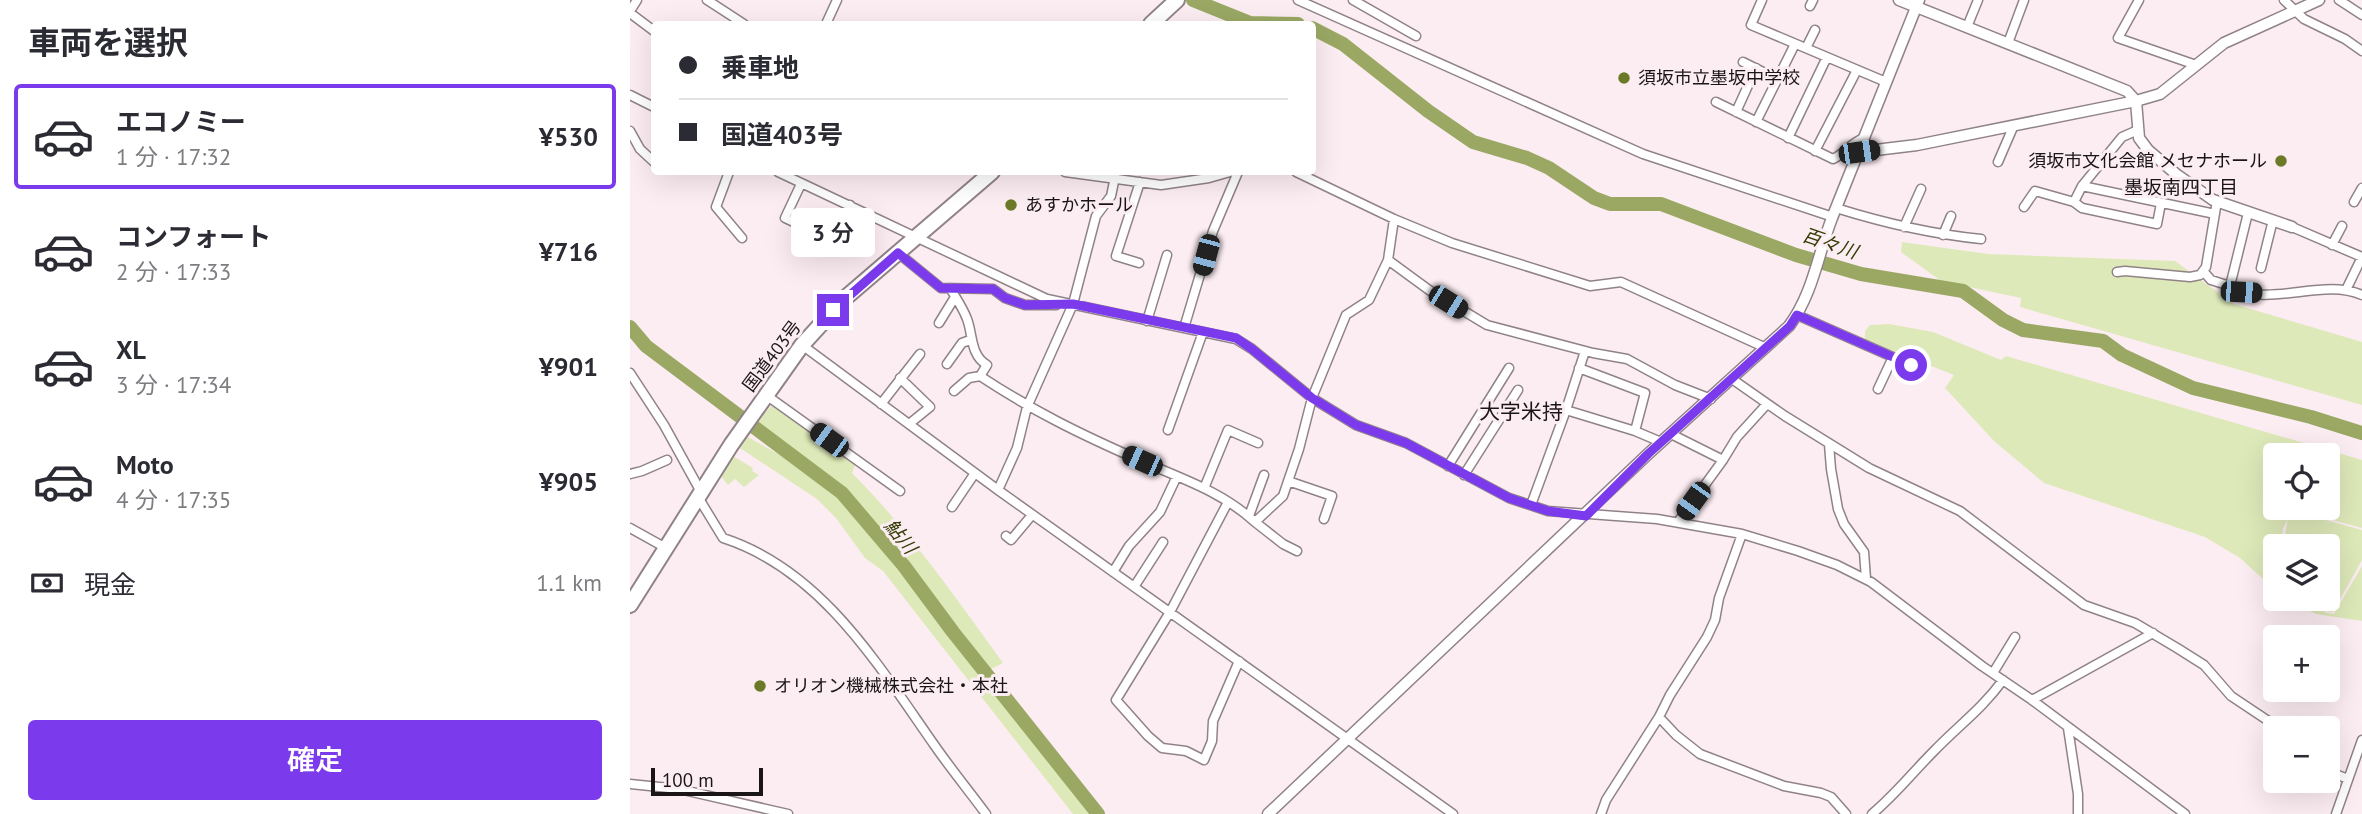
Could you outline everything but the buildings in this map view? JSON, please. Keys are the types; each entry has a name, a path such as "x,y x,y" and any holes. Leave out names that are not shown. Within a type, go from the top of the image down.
{"highway":[{"path":"1155,21 1177,0"},
{"name":"国道403号","path":"630,605 734,441 802,345 844,299 989,175"}],"street":[{"path":"636,0 630,12 651,30"},
{"path":"707,0 739,21"},
{"path":"827,21 837,0"},
{"path":"1298,0 1643,155 1833,215 1943,235 1981,239"},
{"path":"1353,0 1416,36"},
{"path":"1762,0 1751,25 1886,82"},
{"path":"1899,0 1918,3 1967,27 2127,91 2136,101 2139,138 2148,150 2176,174 2217,201 2292,227 2362,257 2358,273 2346,290"},
{"path":"1967,27 1978,0"},
{"path":"2008,43 2024,0"},
{"path":"2139,0 2118,37 2196,65"},
{"path":"2284,0 2304,19 2345,39 2362,51"},
{"path":"1859,152 1917,145 2160,94 2224,43 2319,0"},
{"path":"2339,0 2362,15"},
{"path":"1268,814 1485,607 1586,516 1661,442 1790,326 1806,298 1833,215 1918,3"},
{"path":"1806,48 1815,30"},
{"path":"1756,122 1795,44"},
{"path":"1788,138 1827,57"},
{"path":"1743,62 1777,79"},
{"path":"1736,112 1756,68"},
{"path":"1815,151 1857,69"},
{"path":"631,97 651,106"},
{"path":"1716,102 1833,159 1844,153 1852,142 1864,138"},
{"path":"1998,162 2014,125"},
{"path":"630,131 640,149 651,159"},
{"path":"2074,202 2082,186 2122,136 2138,131"},
{"path":"728,175 716,207 742,238"},
{"path":"784,175 1047,299 1236,338 1312,398 1356,425 1406,443 1509,498 1548,511 1678,522 1742,534 1798,551 1866,579 2185,814"},
{"path":"1095,175 1161,185 1220,175"},
{"path":"1184,328 1213,231 1237,175"},
{"path":"1302,175 1394,219 1452,243 1590,286 1621,282 1766,348"},
{"path":"998,490 1017,448 1027,407 1073,304 1096,216 1111,196 1115,177"},
{"path":"1139,263 1116,256 1140,182"},
{"path":"801,184 785,218 832,240 850,205"},
{"path":"2082,186 2215,214"},
{"path":"2354,202 2362,188"},
{"path":"1904,227 1921,189"},
{"path":"2024,207 2035,191 2074,202 2082,208 2157,224 2161,202"},
{"path":"2117,272 2190,277 2200,275 2206,267 2217,201"},
{"path":"2230,286 2248,213"},
{"path":"1943,235 1951,216"},
{"path":"1252,519 1283,496 1312,398 1346,315 1369,300 1388,260 1394,219"},
{"path":"2261,268 2273,220"},
{"path":"2332,245 2342,226"},
{"path":"898,253 941,288 993,289 1005,298 1025,305 1073,304"},
{"path":"1147,321 1167,255"},
{"path":"1388,260 1429,290 1487,325 1585,351 1627,359 1675,385 1711,399"},
{"path":"2203,271 2211,280 2241,292 2268,294 2346,290 2362,295"},
{"path":"950,288 968,321 970,340 982,362 987,365 981,376"},
{"path":"939,323 955,297"},
{"path":"1797,315 1911,365"},
{"path":"1168,430 1203,332"},
{"path":"947,364 962,343 970,340"},
{"path":"802,345 1032,515 1453,814"},
{"path":"1531,505 1585,351"},
{"path":"881,404 920,354"},
{"path":"1878,384 1893,357"},
{"path":"1448,466 1509,368"},
{"path":"1579,368 1645,393 1635,430"},
{"path":"630,373 664,425 723,538 740,543 768,558 805,583 846,623 986,814"},
{"path":"954,391 969,378 981,376 1027,407 1077,432 1205,486 1283,544 1297,551"},
{"path":"900,378 930,407 909,424"},
{"path":"1732,379 1869,468 1960,510 2084,605 2135,623 2204,665 2231,696 2263,718"},
{"path":"1464,475 1518,390"},
{"path":"766,395 900,491"},
{"path":"1678,522 1737,437 1767,404"},
{"path":"1566,410 1635,430 1661,442"},
{"path":"1205,486 1228,430 1258,443"},
{"path":"1671,434 1723,460"},
{"path":"1829,444 1830,469 1838,509 1844,524 1864,552 1866,579"},
{"path":"630,474 667,460"},
{"path":"952,507 975,473"},
{"path":"1252,519 1265,475"},
{"path":"1113,572 1129,546 1160,512 1177,476"},
{"path":"1288,481 1332,496 1324,519"},
{"path":"1228,502 1170,612 1116,700 1148,736 1162,747 1186,751 1203,760 1212,741 1213,721 1239,661"},
{"path":"1011,540 1032,515"},
{"path":"630,528 666,548"},
{"path":"1601,814 1606,800 1707,637 1715,620 1719,598 1742,534"},
{"path":"1135,587 1163,542"},
{"path":"2032,700 2152,634"},
{"path":"1993,673 2015,637"},
{"path":"1872,814 1934,750 1985,704 2003,680"},
{"path":"1659,717 1700,754 1784,786 1831,797 1846,814"},
{"path":"2068,728 2078,794 2078,814"},
{"path":"2336,814 2359,757 2362,740"},
{"path":"2340,776 2348,779"},
{"path":"630,784 679,789 789,814"}],"green space":[{"path":"1902,242 1988,254 2175,261 2234,304 2362,342 2362,405 2020,307 2021,298 1941,281 1901,252"},
{"path":"1889,324 1933,332 2001,360 2006,356 2304,443 2263,443 2263,520 2287,520 2282,534 2263,534 2263,579 2240,558 2205,537 2044,483 1994,441 1945,388 1954,375 1865,340 1865,331 1870,325"},
{"path":"772,405 855,465 852,473 912,541 1003,663 991,669 856,500 836,480 752,428"},
{"path":"746,436 812,473 838,494 870,528 993,690 1093,814 1073,814 883,571 865,558 836,518 817,499 737,446"},
{"path":"2340,454 2362,460 2362,528 2333,520 2340,520"},
{"path":"733,456 753,468 752,471 759,475 744,487 735,479 728,485 720,475 726,462"},
{"path":"2288,520 2326,520 2362,530 2362,560 2340,599 2340,534 2285,534"},
{"path":"2362,566 2362,621 2310,611 2334,614 2340,611 2340,604"}],"waterway":[{"name":"百々川","path":"1193,0 1245,21"},
{"name":"百々川","path":"1316,30 1343,44 1428,111 1473,142 1527,158 1549,168 1594,198 1610,204 1661,204 1796,255 1861,274 1963,291 2003,320 2023,330 2103,341 2122,355 2193,388 2311,417 2362,433"},
{"name":"鮎川","path":"630,327 646,346 842,493 904,566 1098,814"}],"place":[{"name":"須坂市立墨坂中学校","path":"1624,78"},
{"name":"須坂市文化会館 メセナホール","path":"2281,161"},
{"name":"あすかホール","path":"1011,205"},
{"name":"オリオン機械株式会社・本社","path":"760,686"}],"district":[{"name":"墨坂南四丁目","path":"2181,187"},
{"name":"大字米持","path":"1521,412"}],"route":[{"path":"833,310 898,253 941,288 993,289 1005,298 1025,305 1073,304 1236,338 1312,398 1356,425 1406,443 1509,498 1548,511 1586,516 1648,454 1790,326 1797,315 1911,365"}]}
